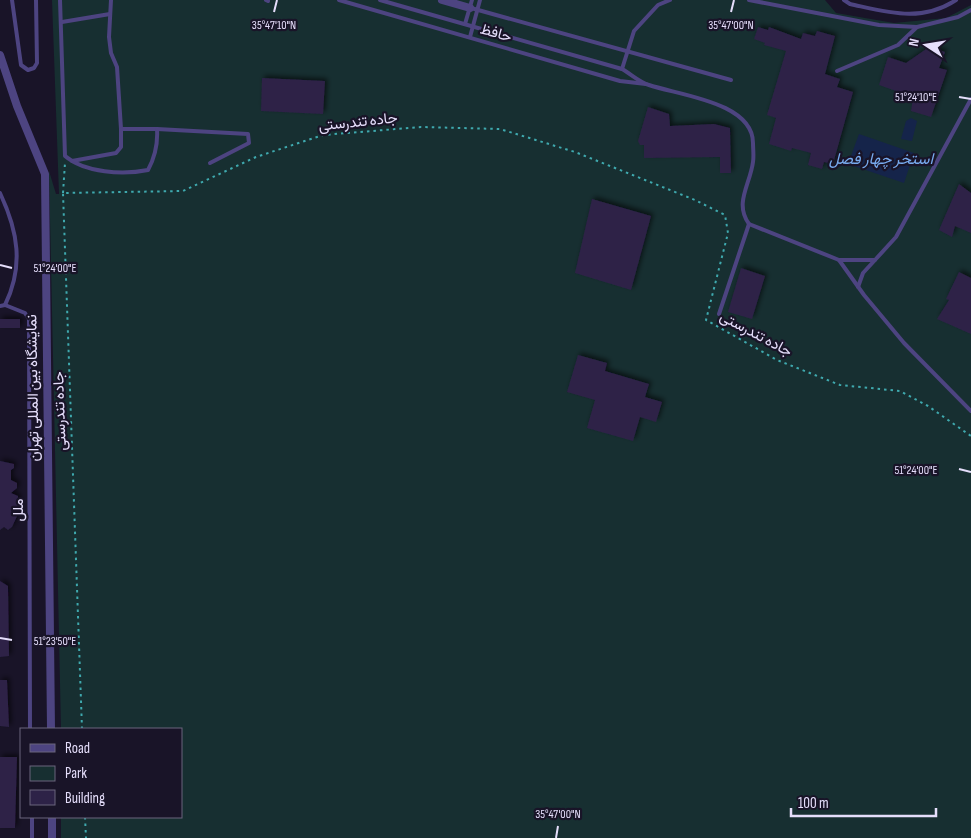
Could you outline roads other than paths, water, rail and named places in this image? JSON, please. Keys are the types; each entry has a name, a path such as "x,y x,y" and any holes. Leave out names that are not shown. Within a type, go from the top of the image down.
{"street":[{"path":"442,0 473,6"},
{"name":"نمایشگاه بین المللی تهران","path":"0,54 17,106 45,174 51,728"},
{"path":"52,818 52,838"}],"lane":[{"path":"12,0 21,65 28,70 34,68 37,63 36,0"},
{"path":"62,0 66,156 78,165 132,173 148,170 154,159 157,129"},
{"path":"71,161 116,153 121,147 117,67 111,53 108,37 111,0"},
{"name":"حافظ","path":"340,0 620,81 647,84"},
{"name":"حافظ","path":"380,0 622,69 647,84"},
{"path":"465,24 473,6 480,0"},
{"path":"622,69 634,31 658,6 670,0"},
{"path":"748,0 879,25 917,27 958,17 971,10"},
{"path":"844,0 850,4 902,16 944,7 956,0"},
{"path":"470,37 473,26 473,6"},
{"path":"473,6 731,80"},
{"path":"62,22 110,14"},
{"path":"836,71 898,45 917,27"},
{"path":"647,84 724,107 736,113 748,125 753,138 753,162 741,206 743,215 749,224 839,260 874,260"},
{"path":"858,288 863,273 896,237 971,98"},
{"path":"121,129 248,134 249,143 210,163"},
{"path":"0,193 9,212 17,241 16,272 5,305 0,306"},
{"path":"718,314 749,224"},
{"path":"839,260 858,288 904,343 971,411"},
{"name":"ملل","path":"5,305 25,313 29,319 30,728"},
{"path":"32,818 32,838"}],"water":[{"path":"911,118 917,121 912,141 901,139 906,121"},
{"name":"استخر چهار فصل","path":"859,134 914,153 904,183 848,164"}]}
